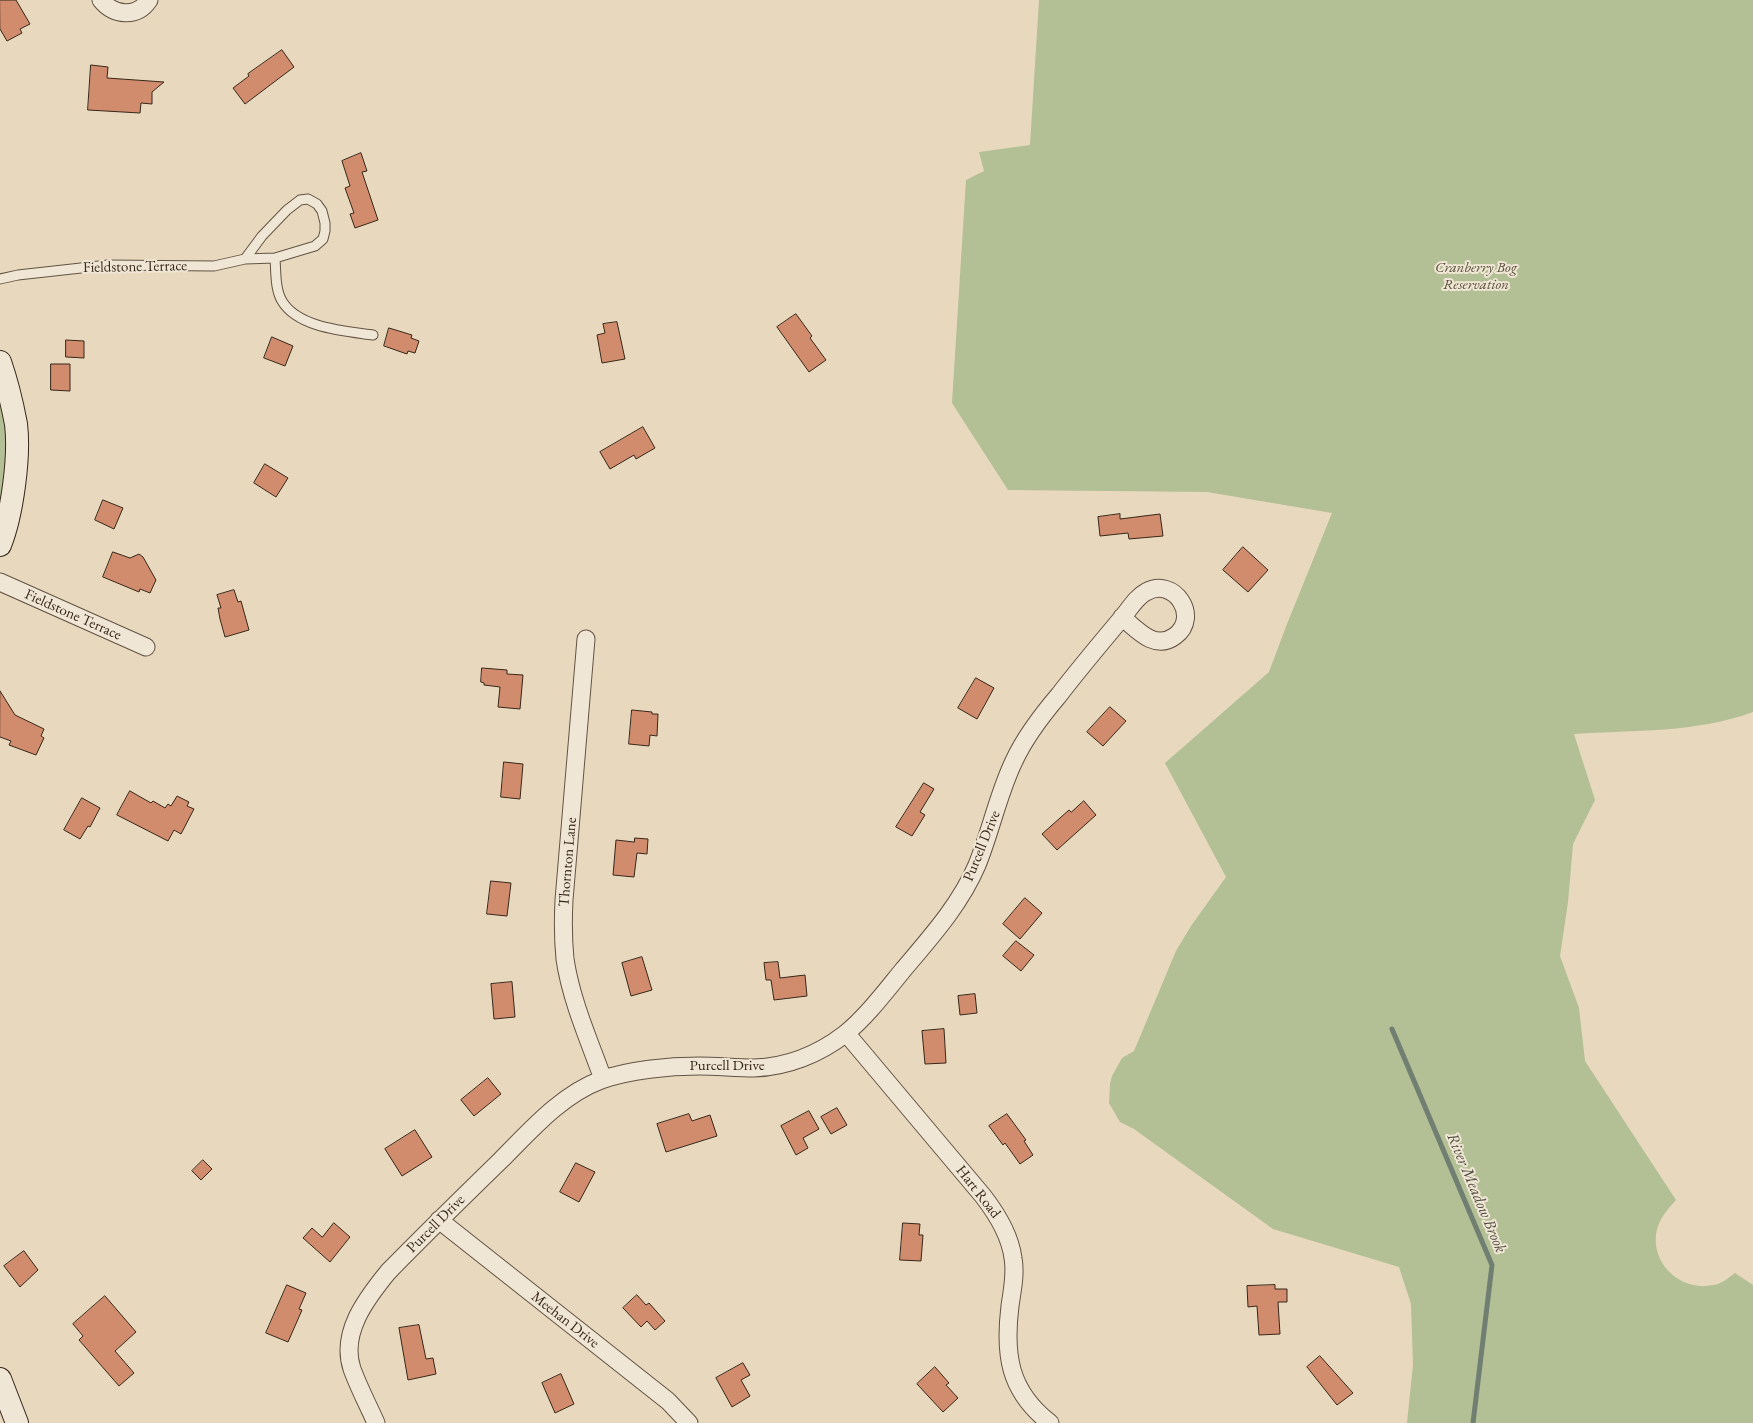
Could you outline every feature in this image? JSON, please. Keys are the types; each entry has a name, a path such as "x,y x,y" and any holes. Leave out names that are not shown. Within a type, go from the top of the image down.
{"main road":[{"path":"0,362 12,404 16,426 16,464 12,499 5,533 0,545"},
{"path":"0,1379 17,1423"}],"street":[{"path":"101,0 106,6 114,11 124,13 133,12 142,8 149,0"},
{"name":"Fieldstone Terrace","path":"0,582 146,647"},
{"name":"Purcell Drive","path":"376,1423 352,1368 349,1347 352,1326 373,1290 388,1272 550,1112 575,1093 604,1079 630,1073 665,1068 696,1066 757,1068 775,1066 803,1058 814,1053 846,1032 881,997 942,922 958,899 978,864 1009,773 1020,750 1046,710 1122,618"},
{"name":"Thornton Lane","path":"586,639 564,900 564,942 565,960 573,995 604,1079"},
{"name":"Hart Road","path":"846,1032 983,1196 1002,1225 1012,1248 1014,1259 1007,1340 1010,1364 1019,1387 1026,1398 1050,1423"},
{"name":"Meehan Drive","path":"439,1220 668,1401 688,1423"}],"lane":[{"name":"Fieldstone Terrace","path":"0,279 18,275 108,265 214,266 245,259 274,258 315,246 323,239 326,231 322,211 317,204 308,199 300,200 287,210 262,236 245,259"},
{"path":"274,258 277,286 282,300 298,316 312,323 326,327 373,335"}],"green space":[{"name":"Cranberry Bog Reservation","path":"1039,0 1753,0 1753,712 1709,724 1687,727 1642,731 1574,734 1595,800 1573,844 1568,902 1560,956 1579,1008 1585,1061 1676,1200 1666,1211 1656,1234 1656,1246 1664,1266 1681,1280 1691,1284 1702,1286 1716,1284 1735,1273 1753,1285 1753,1423 1407,1423 1413,1365 1411,1304 1399,1267 1273,1229 1134,1129 1120,1122 1109,1103 1112,1076 1122,1058 1134,1051 1176,951 1191,926 1226,877 1165,763 1269,672 1332,513 1207,492 1008,490 952,403 966,180 984,171 979,152 1030,145"},
{"path":"0,384 5,426 6,473 0,513"}],"building":[{"path":"0,0 16,0 30,24 20,29 22,33 7,41 0,29"},
{"path":"282,50 294,67 245,104 233,88 249,76 248,74"},
{"path":"91,65 108,67 107,78 164,82 152,92 152,104 141,103 140,113 88,110"},
{"path":"361,153 367,171 362,172 378,220 355,228 350,214 354,213 345,188 350,186 342,161"},
{"path":"796,314 812,336 810,338 826,360 809,372 777,327"},
{"path":"617,322 625,359 602,363 597,335 605,333 603,324"},
{"path":"389,328 412,335 411,338 419,341 415,353 408,351 407,354 384,346"},
{"path":"272,337 293,346 285,366 264,358"},
{"path":"66,340 84,341 84,358 66,357"},
{"path":"51,364 70,364 70,391 51,390"},
{"path":"643,427 655,448 636,459 634,455 610,469 600,452"},
{"path":"265,464 288,478 276,497 254,483"},
{"path":"103,500 123,508 114,529 95,520"},
{"path":"1120,514 1120,519 1160,514 1163,536 1129,539 1128,533 1100,536 1098,517"},
{"path":"1243,547 1268,570 1248,592 1223,570"},
{"path":"113,552 130,558 139,554 143,557 156,580 150,593 140,589 139,592 103,577"},
{"path":"234,590 238,602 241,601 249,630 225,637 220,619 218,608 221,608 217,595"},
{"path":"482,668 507,670 507,674 523,675 520,709 498,707 500,687 484,685 484,683 481,682"},
{"path":"976,678 994,688 977,719 958,708"},
{"path":"0,691 15,715 44,729 41,736 44,738 36,755 9,745 11,741 0,737"},
{"path":"1110,707 1126,721 1103,746 1087,732"},
{"path":"632,710 658,714 657,736 650,735 649,746 629,744"},
{"path":"504,762 523,764 520,799 501,797"},
{"path":"924,783 934,789 920,812 925,815 912,836 896,827"},
{"path":"130,791 151,803 153,801 165,808 168,804 171,806 177,796 189,802 187,806 194,809 181,834 174,830 168,841 117,815"},
{"path":"82,798 100,808 90,827 88,826 80,839 64,830"},
{"path":"1084,801 1096,815 1057,850 1042,834 1069,810 1071,812"},
{"path":"635,838 648,839 647,854 637,853 634,877 613,875 616,840 634,842"},
{"path":"491,881 511,883 507,916 487,914"},
{"path":"1025,898 1042,913 1020,939 1003,924"},
{"path":"1016,941 1034,955 1021,971 1003,956"},
{"path":"642,957 652,990 631,996 622,963"},
{"path":"778,962 780,978 805,975 807,996 774,1000 771,980 766,980 764,963"},
{"path":"512,982 515,1017 494,1019 491,984"},
{"path":"975,994 977,1013 960,1015 958,996"},
{"path":"944,1029 946,1063 925,1064 922,1031"},
{"path":"488,1078 501,1094 474,1116 461,1100"},
{"path":"837,1108 847,1125 831,1134 821,1117"},
{"path":"809,1111 819,1129 803,1138 808,1148 796,1155 781,1126"},
{"path":"689,1114 692,1121 710,1115 717,1136 666,1152 657,1124"},
{"path":"1007,1114 1026,1140 1024,1141 1033,1155 1020,1164 1005,1143 1003,1145 989,1126"},
{"path":"415,1130 432,1157 402,1176 385,1149"},
{"path":"203,1160 212,1169 201,1180 192,1171"},
{"path":"576,1163 595,1172 579,1202 560,1192"},
{"path":"334,1223 350,1237 330,1262 303,1238 312,1228 322,1237"},
{"path":"903,1223 920,1224 919,1235 923,1235 921,1261 900,1260"},
{"path":"24,1251 38,1270 20,1287 4,1266"},
{"path":"287,1285 306,1293 299,1309 302,1310 288,1342 266,1333"},
{"path":"1275,1285 1275,1289 1287,1289 1287,1302 1278,1302 1280,1334 1259,1335 1257,1306 1248,1307 1247,1286"},
{"path":"637,1295 646,1305 649,1303 665,1321 655,1330 647,1321 641,1327 623,1308"},
{"path":"105,1296 136,1332 115,1351 134,1373 119,1386 79,1340 83,1336 73,1324"},
{"path":"419,1325 426,1359 433,1358 436,1374 408,1380 399,1328"},
{"path":"1320,1356 1353,1393 1337,1405 1307,1367"},
{"path":"743,1363 750,1375 741,1380 750,1396 732,1407 716,1378"},
{"path":"935,1367 949,1383 946,1385 958,1398 943,1412 917,1384"},
{"path":"561,1374 574,1404 555,1413 542,1383"}],"waterway":[{"name":"River Meadow Brook","path":"1392,1029 1492,1265 1473,1423"}]}
